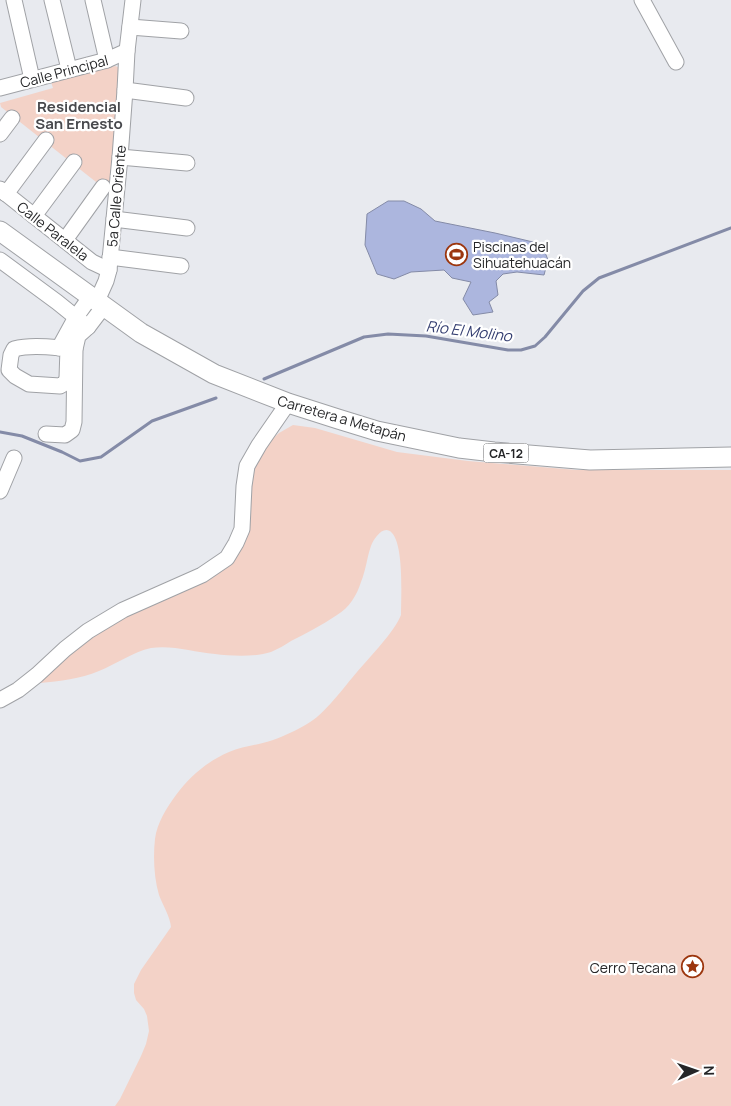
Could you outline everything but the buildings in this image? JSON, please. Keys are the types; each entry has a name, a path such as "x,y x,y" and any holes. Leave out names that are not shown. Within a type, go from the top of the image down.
{"main road":[{"name":"Carretera a Metapán","path":"0,231 141,333 214,374 288,403 377,431 458,448 590,460 731,457"}],"street":[{"path":"14,0 32,79"},
{"path":"52,0 69,70"},
{"path":"93,0 107,60"},
{"name":"5a Calle Oriente","path":"97,301 104,287 114,220 132,0"},
{"path":"642,0 676,62"},
{"path":"130,27 181,31"},
{"name":"Calle Principal","path":"0,88 107,60 127,51"},
{"path":"125,90 186,98"},
{"path":"0,134 12,118"},
{"path":"3,191 46,140"},
{"path":"120,158 187,163"},
{"path":"34,216 74,162"},
{"path":"65,240 103,187"},
{"name":"Calle Paralela","path":"3,191 92,262 109,263"},
{"path":"114,220 187,228"},
{"path":"0,260 88,326"},
{"path":"109,263 181,266"},
{"path":"46,434 65,435 72,430 74,422 67,348 76,317 97,301"},
{"path":"67,348 88,326 97,301"},
{"path":"0,700 26,684 88,631 123,610 202,575 227,558 242,529 247,466 288,403"},
{"path":"0,491 14,458"}],"shaded area":[{"path":"115,66 121,68 110,193 1,107 0,103 53,88 51,82"},
{"path":"293,425 315,428 397,452 468,461 577,470 731,470 731,1106 115,1106 141,1056 149,1031 147,1016 136,1000 134,984 141,970 171,927 159,895 154,867 155,839 163,816 181,788 214,760 234,750 268,742 313,720 333,700 381,644 401,615 401,572 396,540 392,533 386,530 374,539 357,592 345,609 320,626 271,652 258,655 236,656 175,648 151,648 138,652 92,674 40,683 76,649 111,624 234,555 249,480 259,451 279,433"}],"water":[{"name":"Piscinas del Sihuatehuacán","path":"388,201 404,201 421,209 435,221 533,242 543,247 548,260 544,275 517,272 503,274 496,281 498,295 489,302 493,312 473,315 463,299 471,282 452,278 444,270 411,272 394,279 377,274 365,245 367,214"}],"waterway":[{"name":"Río El Molino","path":"264,379 364,337 388,334 426,336 508,350 521,350 535,346 545,337 583,291 599,278 731,228"},
{"name":"Río El Molino","path":"0,432 22,436 80,461 101,457 152,421 216,398"}],"place":[{"name":"Piscinas del Sihuatehuacán","path":"457,254"},
{"name":"Cerro Tecana","path":"692,967"}],"district":[{"name":"Residencial San Ernesto","path":"79,114"}]}
